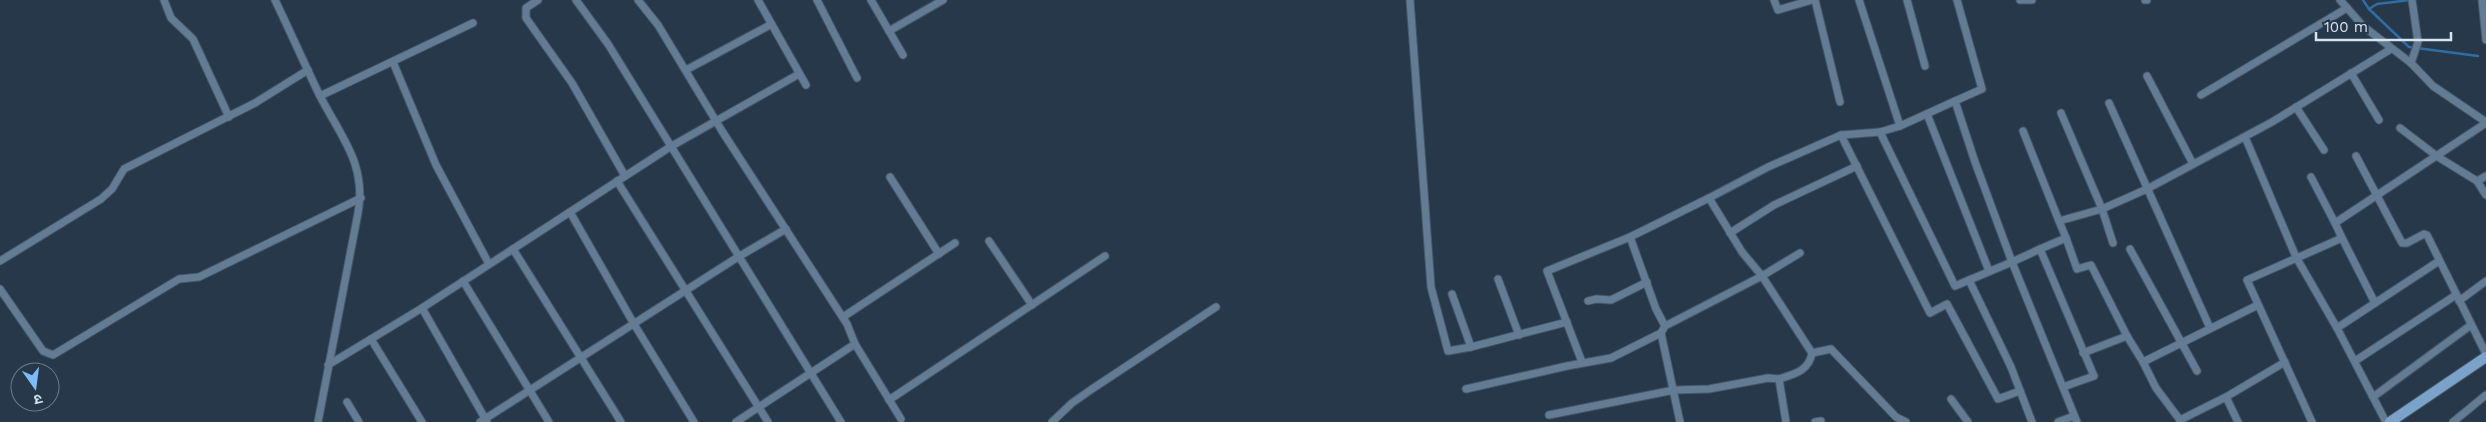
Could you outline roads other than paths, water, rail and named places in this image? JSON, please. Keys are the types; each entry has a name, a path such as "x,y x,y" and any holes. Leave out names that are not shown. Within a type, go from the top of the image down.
{"street":[{"path":"164,0 171,18 192,39 229,116"},
{"path":"275,0 320,96 355,160 361,198 318,422"},
{"path":"538,0 526,8 526,18 572,83 625,176"},
{"path":"576,0 608,44 841,422"},
{"path":"638,0 658,25 843,317 855,344 901,419"},
{"path":"758,0 806,85"},
{"path":"817,0 857,78"},
{"path":"871,0 903,55"},
{"path":"889,32 943,0"},
{"path":"1410,0 1431,287 1448,351 1471,347 1567,322"},
{"path":"1774,0 1778,10 1813,0 1840,102"},
{"path":"1859,0 1900,126"},
{"path":"1907,0 1925,66"},
{"path":"1582,362 1547,271 1630,237 1768,168 1841,135 1880,132 1900,126 1982,89 1957,0"},
{"path":"2020,0 2032,0"},
{"path":"2335,224 2438,157 2486,123 2433,86 2412,59 2391,49 2363,26 2340,0"},
{"path":"2482,0 2486,40"},
{"path":"2412,59 2418,42 2413,1"},
{"path":"2200,95 2347,8"},
{"path":"320,96 473,23"},
{"path":"686,70 770,24"},
{"path":"2059,221 2102,209 2147,189 2244,137 2391,49"},
{"path":"393,62 436,165 490,264"},
{"path":"0,261 100,199 112,189 124,169 255,104 308,70"},
{"path":"2351,73 2379,120"},
{"path":"328,365 422,308 670,147 799,74"},
{"path":"2147,76 2193,164"},
{"path":"1955,101 1975,162 2012,262 2076,419 2058,422"},
{"path":"2109,103 2210,328"},
{"path":"2296,107 2324,150"},
{"path":"2061,113 2102,209 2113,243"},
{"path":"1927,114 1990,271"},
{"path":"2400,128 2438,157 2477,181 2486,195"},
{"path":"1880,132 1954,286 2066,238"},
{"path":"2023,132 2077,269 2091,265 2126,336 2143,362 2156,388 2180,421 2226,397 2285,362"},
{"path":"1841,135 1930,312 1946,304 1998,399 2020,391"},
{"path":"2244,137 2296,257 2388,422 2486,356 2426,234 2407,243 2402,243 2356,156"},
{"path":"1730,233 1774,205 1856,166"},
{"path":"2477,181 2486,176"},
{"path":"890,177 939,254"},
{"path":"2311,177 2375,303"},
{"path":"618,181 768,422"},
{"path":"0,289 43,351 53,355 180,279 199,277 361,198"},
{"path":"1549,415 1674,390 1709,389 1768,378 1779,379 1801,372 1811,360 1812,353 1762,276 1730,233 1709,198"},
{"path":"570,212 634,324 694,422"},
{"path":"422,308 484,421 582,356 686,292 738,257 786,229"},
{"path":"1630,237 1663,330 1680,422"},
{"path":"2312,422 2247,280 2342,238"},
{"path":"990,241 1032,305"},
{"path":"843,317 955,243"},
{"path":"513,249 582,356 621,422"},
{"path":"2040,249 2094,376 2063,387"},
{"path":"2130,249 2197,371"},
{"path":"1466,389 1582,362 1595,362 1611,358 1762,276 1800,253"},
{"path":"889,400 1105,256"},
{"path":"2337,328 2439,261"},
{"path":"1498,279 1519,335"},
{"path":"1969,280 2020,391 2032,422"},
{"path":"463,281 549,422"},
{"path":"2354,361 2486,281"},
{"path":"1588,301 1596,298 1611,300 1647,282"},
{"path":"1452,294 1471,347"},
{"path":"2143,362 2258,305"},
{"path":"1052,422 1072,403 1216,307"},
{"path":"2373,397 2471,325"},
{"path":"2083,353 2126,336"},
{"path":"371,339 422,422"},
{"path":"736,422 855,344"},
{"path":"1812,353 1831,349 1896,417 1906,422"},
{"path":"1779,379 1786,422"},
{"path":"2453,422 2486,395"},
{"path":"2226,397 2238,422"},
{"path":"1951,399 1968,422"},
{"path":"347,402 359,422"}],"waterway":[{"path":"2363,0 2369,9 2409,47 2478,56"},
{"path":"2369,9 2377,4 2410,0"}]}
